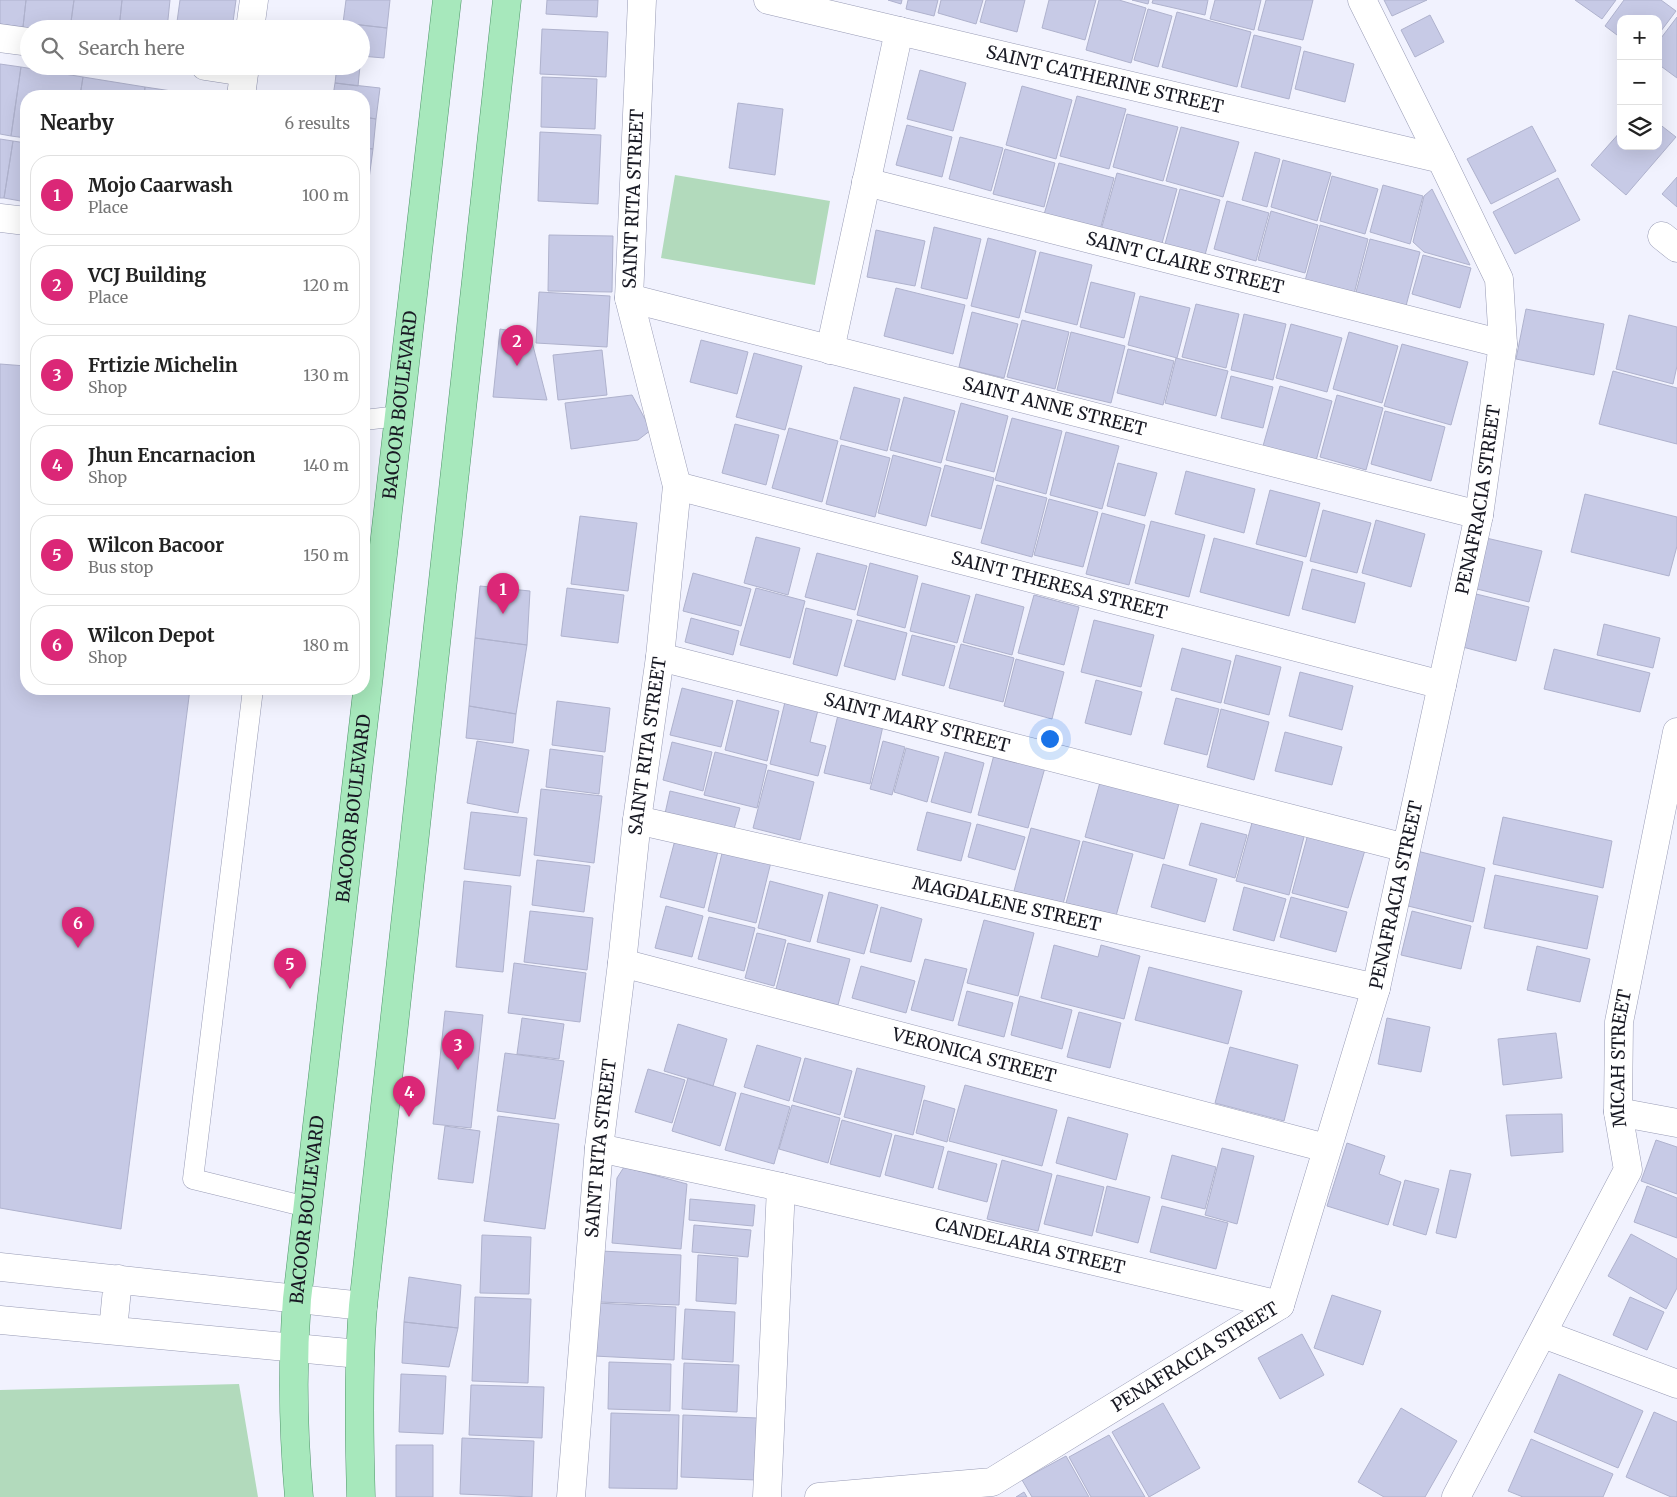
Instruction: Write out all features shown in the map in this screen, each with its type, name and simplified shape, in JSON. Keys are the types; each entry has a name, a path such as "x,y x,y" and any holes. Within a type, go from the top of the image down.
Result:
{"main road":[{"name":"BACOOR BOULEVARD","path":"370,665 447,0"},
{"path":"361,1497 359,1354 363,1306 508,0"},
{"name":"BACOOR BOULEVARD","path":"298,1497 294,1446 293,1347 297,1299 367,695"}],"street":[{"path":"251,20 254,0"},
{"name":"SAINT RITA STREET","path":"571,1497 599,1148 622,963 637,820 660,657 677,486 629,298 642,0"},
{"name":"SAINT CATHERINE STREET","path":"768,0 1442,159"},
{"name":"PENAFRACIA STREET","path":"819,1497 992,1482 1280,1305 1376,988 1479,515 1503,344 1499,279 1442,159 1362,0"},
{"path":"830,350 900,32"},
{"path":"0,38 20,41"},
{"name":"SAINT CLAIRE STREET","path":"866,182 1503,344"},
{"path":"0,218 20,220"},
{"name":"SAINT ANNE STREET","path":"629,298 1479,515"},
{"name":"SAINT THERESA STREET","path":"677,486 1442,685"},
{"name":"SAINT MARY STREET","path":"660,657 1406,848"},
{"name":"MICAH STREET","path":"1456,1497 1628,1170 1618,1112 1619,1022 1677,732"},
{"name":"MAGDALENE STREET","path":"637,820 1376,988"},
{"name":"VERONICA STREET","path":"622,963 1326,1148"},
{"path":"1618,1112 1677,1123"},
{"name":"CANDELARIA STREET","path":"599,1148 782,1187 1280,1305"},
{"path":"767,1497 782,1187"},
{"path":"0,1267 363,1306"},
{"path":"113,1330 118,1279"},
{"path":"0,1320 359,1354"},
{"path":"1543,1334 1677,1384"}],"lane":[{"path":"370,419 399,416"},
{"path":"252,695 193,1179 307,1207"}],"green space":[{"path":"675,175 830,201 815,285 661,258"},
{"path":"239,1384 258,1497 0,1497 0,1390"}],"building":[{"path":"0,0 26,0 24,20 20,20 20,27 0,24"},
{"path":"26,0 74,0 71,20 24,20"},
{"path":"74,0 122,0 120,20 71,20"},
{"path":"122,0 170,0 168,20 120,20"},
{"path":"180,0 236,0 233,20 177,20"},
{"path":"346,0 390,0 387,28 370,26 370,20 343,20"},
{"path":"547,0 598,0 597,17 546,14"},
{"path":"888,0 902,0 901,4"},
{"path":"908,0 938,0 934,16 906,9"},
{"path":"941,0 983,0 976,24 938,13"},
{"path":"986,0 1025,0 1017,32 980,22"},
{"path":"1049,0 1096,0 1085,40 1042,28"},
{"path":"1099,0 1119,0 1146,8 1131,63 1086,50"},
{"path":"1132,0 1149,0 1148,4"},
{"path":"1153,0 1208,0 1205,15 1152,3"},
{"path":"1215,0 1261,0 1254,30 1210,19"},
{"path":"1266,0 1313,0 1303,40 1258,30"},
{"path":"1384,0 1427,0 1392,16"},
{"path":"1575,0 1616,0 1602,19"},
{"path":"1624,0 1661,0 1676,11 1662,30 1662,15 1617,15 1617,35 1605,26"},
{"path":"1148,9 1172,16 1158,67 1134,60"},
{"path":"1177,12 1251,32 1237,87 1162,67"},
{"path":"1430,15 1444,42 1415,57 1401,30"},
{"path":"1677,17 1677,78 1662,67 1662,37"},
{"path":"370,26 387,28 384,58 370,57"},
{"path":"542,29 608,32 606,77 540,74"},
{"path":"1254,35 1301,47 1289,99 1241,87"},
{"path":"1304,51 1354,64 1345,102 1295,89"},
{"path":"0,64 20,67 11,136 0,134"},
{"path":"920,70 966,83 953,131 907,119"},
{"path":"20,74 83,77 81,90 20,90 20,137 11,136"},
{"path":"336,75 359,75 358,86 335,83"},
{"path":"83,77 145,87 145,90 81,90"},
{"path":"542,77 597,79 595,129 541,127"},
{"path":"335,83 380,88 376,119 370,118 370,90 334,90"},
{"path":"1022,86 1072,100 1056,159 1006,145"},
{"path":"145,87 165,90 145,90"},
{"path":"1077,96 1126,109 1109,169 1060,156"},
{"path":"738,103 783,109 775,175 729,168"},
{"path":"1127,114 1178,127 1163,181 1113,167"},
{"path":"370,118 376,119 373,149 370,149"},
{"path":"907,125 952,137 942,177 896,165"},
{"path":"1532,126 1556,171 1491,204 1467,159"},
{"path":"1662,126 1676,137 1626,195 1591,165 1617,136 1617,150 1662,150"},
{"path":"1181,127 1239,142 1223,197 1166,181"},
{"path":"540,132 601,135 598,204 538,201"},
{"path":"960,137 1003,148 991,191 949,179"},
{"path":"0,139 13,141 4,198 0,198"},
{"path":"13,141 20,142 20,201 4,198"},
{"path":"370,149 373,149 370,172"},
{"path":"1005,149 1055,163 1044,207 993,194"},
{"path":"1255,152 1280,159 1267,207 1242,200"},
{"path":"1283,160 1331,173 1317,221 1271,207"},
{"path":"1059,163 1114,178 1099,234 1043,218"},
{"path":"1117,173 1177,189 1161,247 1101,230"},
{"path":"1332,176 1378,189 1365,234 1320,221"},
{"path":"1677,177 1677,207 1662,194"},
{"path":"1558,178 1580,220 1515,254 1493,212"},
{"path":"1383,185 1423,196 1410,244 1370,232"},
{"path":"1180,189 1220,200 1205,255 1165,244"},
{"path":"1432,189 1470,265 1424,252 1413,242 1424,196"},
{"path":"1227,201 1269,213 1256,261 1214,249"},
{"path":"1271,211 1318,225 1305,273 1258,260"},
{"path":"1320,225 1368,239 1354,294 1305,281"},
{"path":"934,227 981,239 967,299 921,288"},
{"path":"876,230 925,241 915,286 867,277"},
{"path":"549,235 613,236 612,292 548,291"},
{"path":"988,238 1036,251 1019,318 971,306"},
{"path":"1370,239 1420,252 1406,306 1356,292"},
{"path":"1040,252 1092,265 1077,325 1025,312"},
{"path":"1423,255 1471,268 1460,308 1412,294"},
{"path":"1091,282 1135,293 1124,338 1080,327"},
{"path":"896,288 965,305 953,354 884,336"},
{"path":"539,292 610,296 607,347 536,343"},
{"path":"1140,296 1190,308 1177,358 1128,345"},
{"path":"1196,304 1239,314 1226,368 1182,357"},
{"path":"1526,309 1604,324 1594,375 1516,359"},
{"path":"972,312 1018,324 1004,378 959,367"},
{"path":"1244,314 1286,324 1273,380 1231,370"},
{"path":"1629,315 1677,327 1677,366 1673,384 1616,369"},
{"path":"1022,320 1069,332 1055,389 1007,377"},
{"path":"1291,324 1342,338 1327,392 1276,378"},
{"path":"500,329 530,334 547,400 493,397"},
{"path":"1071,332 1125,346 1111,403 1057,390"},
{"path":"1349,332 1398,346 1382,403 1333,389"},
{"path":"701,340 748,352 737,394 690,382"},
{"path":"1402,344 1468,362 1451,425 1384,406"},
{"path":"1128,349 1174,361 1163,405 1117,393"},
{"path":"602,350 607,395 558,400 553,355"},
{"path":"754,353 802,366 785,430 736,417"},
{"path":"1176,358 1228,371 1216,416 1165,403"},
{"path":"0,364 20,366 20,695 189,695 121,1229 0,1208"},
{"path":"1613,371 1677,388 1677,444 1599,424"},
{"path":"1231,376 1273,387 1263,428 1221,418"},
{"path":"1280,386 1332,401 1316,461 1263,446"},
{"path":"854,387 900,399 887,451 840,439"},
{"path":"632,395 651,430 638,440 571,449 565,403"},
{"path":"1337,395 1383,408 1366,470 1320,457"},
{"path":"904,397 955,411 941,463 890,450"},
{"path":"961,403 1008,416 994,472 946,460"},
{"path":"1385,411 1445,427 1431,481 1371,464"},
{"path":"1012,418 1062,431 1046,494 995,480"},
{"path":"735,424 779,435 766,485 722,473"},
{"path":"789,428 838,441 822,502 772,488"},
{"path":"1066,432 1119,446 1102,509 1050,495"},
{"path":"841,445 890,458 875,517 826,504"},
{"path":"893,455 941,468 926,526 878,513"},
{"path":"1118,463 1157,473 1145,516 1107,506"},
{"path":"945,465 994,478 981,529 931,516"},
{"path":"1186,471 1255,489 1244,533 1175,514"},
{"path":"997,485 1047,498 1032,557 981,543"},
{"path":"1270,490 1320,503 1306,557 1256,544"},
{"path":"1585,494 1677,517 1677,546 1669,576 1571,552"},
{"path":"1049,499 1098,512 1083,567 1034,555"},
{"path":"1323,510 1371,523 1357,573 1310,561"},
{"path":"1102,513 1145,525 1129,585 1086,574"},
{"path":"580,516 637,523 628,591 571,584"},
{"path":"1376,520 1425,534 1411,587 1362,573"},
{"path":"1151,521 1205,535 1189,597 1135,583"},
{"path":"756,537 800,548 788,595 744,583"},
{"path":"1482,537 1542,551 1529,602 1469,587"},
{"path":"1214,538 1303,562 1289,616 1200,592"},
{"path":"817,553 867,566 855,610 805,597"},
{"path":"870,563 918,576 905,628 857,615"},
{"path":"1312,569 1365,583 1355,623 1302,609"},
{"path":"693,573 751,589 741,626 683,611"},
{"path":"922,583 970,596 957,643 910,631"},
{"path":"480,586 530,591 527,645 475,638"},
{"path":"567,588 624,595 618,643 561,636"},
{"path":"756,588 805,601 790,658 740,645"},
{"path":"1468,592 1529,607 1516,661 1455,645"},
{"path":"976,594 1024,607 1012,655 963,642"},
{"path":"1034,595 1079,607 1064,665 1018,653"},
{"path":"806,608 852,620 837,676 793,664"},
{"path":"691,618 739,631 733,655 685,642"},
{"path":"857,620 907,633 895,680 844,666"},
{"path":"1094,620 1154,635 1141,687 1081,672"},
{"path":"1604,624 1660,638 1653,668 1597,655"},
{"path":"912,635 955,646 944,686 902,675"},
{"path":"475,638 527,645 516,714 469,706"},
{"path":"961,644 1014,658 1003,702 949,688"},
{"path":"1182,648 1231,661 1221,703 1171,690"},
{"path":"1554,649 1650,673 1640,712 1544,689"},
{"path":"1236,655 1281,667 1269,715 1224,703"},
{"path":"1016,659 1064,672 1052,719 1004,706"},
{"path":"1300,672 1353,686 1342,730 1289,716"},
{"path":"1096,680 1142,692 1131,735 1085,723"},
{"path":"682,688 733,701 721,747 670,735"},
{"path":"1176,698 1219,709 1207,755 1164,744"},
{"path":"737,700 779,711 767,761 725,750"},
{"path":"557,701 610,708 605,752 552,745"},
{"path":"785,702 818,710 810,742 826,746 818,776 770,764"},
{"path":"469,706 516,714 513,743 466,738"},
{"path":"1221,709 1269,722 1254,780 1207,767"},
{"path":"838,715 883,726 870,784 824,773"},
{"path":"1285,732 1342,747 1332,785 1275,771"},
{"path":"477,741 529,750 518,813 467,803"},
{"path":"883,741 905,747 892,795 870,789"},
{"path":"672,742 712,752 703,791 663,780"},
{"path":"906,748 939,757 927,802 894,792"},
{"path":"550,749 603,756 599,794 546,787"},
{"path":"995,751 1046,764 1028,828 978,815"},
{"path":"715,752 767,765 757,808 704,795"},
{"path":"945,752 984,763 971,813 931,802"},
{"path":"768,770 814,782 800,840 753,828"},
{"path":"1102,775 1181,796 1164,859 1085,837"},
{"path":"541,789 602,796 594,863 534,855"},
{"path":"670,791 740,808 732,836 664,818"},
{"path":"471,812 527,818 520,876 464,869"},
{"path":"927,812 971,823 961,861 917,850"},
{"path":"1503,817 1612,841 1603,888 1493,864"},
{"path":"1253,819 1305,833 1289,895 1236,881"},
{"path":"1201,823 1247,835 1235,878 1189,865"},
{"path":"977,824 1025,837 1015,870 968,857"},
{"path":"1031,828 1080,841 1063,904 1014,891"},
{"path":"1308,834 1365,850 1348,908 1292,893"},
{"path":"675,840 718,851 704,908 660,897"},
{"path":"1083,841 1133,854 1116,916 1066,903"},
{"path":"723,849 771,862 756,923 708,911"},
{"path":"1413,850 1485,868 1473,922 1400,904"},
{"path":"537,860 590,866 584,912 532,905"},
{"path":"1163,864 1217,879 1205,922 1151,907"},
{"path":"1495,875 1598,896 1587,949 1484,928"},
{"path":"464,881 511,886 503,972 456,967"},
{"path":"770,881 823,895 810,942 758,928"},
{"path":"1244,887 1286,899 1274,941 1233,930"},
{"path":"829,892 878,905 864,954 817,942"},
{"path":"1291,897 1347,912 1336,952 1280,937"},
{"path":"666,906 703,916 692,957 655,948"},
{"path":"881,907 922,919 911,962 870,952"},
{"path":"530,911 593,918 587,970 524,962"},
{"path":"1412,911 1471,926 1461,969 1401,955"},
{"path":"709,917 755,928 744,971 698,959"},
{"path":"984,920 1034,933 1018,996 967,983"},
{"path":"757,933 786,940 774,986 745,978"},
{"path":"788,943 850,959 838,1005 776,989"},
{"path":"1054,945 1098,957 1101,945 1140,956 1124,1019 1041,998"},
{"path":"1537,946 1590,959 1580,1002 1527,990"},
{"path":"925,959 967,969 953,1021 911,1010"},
{"path":"514,963 586,973 580,1022 508,1013"},
{"path":"861,966 915,981 906,1013 852,998"},
{"path":"1149,967 1242,991 1228,1044 1135,1020"},
{"path":"967,991 1013,1003 1004,1037 958,1025"},
{"path":"1020,996 1072,1010 1062,1049 1011,1035"},
{"path":"445,1011 483,1015 471,1128 433,1124"},
{"path":"1079,1012 1121,1023 1110,1068 1067,1057"},
{"path":"522,1018 564,1024 559,1059 517,1054"},
{"path":"1387,1018 1430,1027 1421,1072 1378,1064"},
{"path":"678,1024 727,1039 713,1086 664,1071"},
{"path":"1556,1033 1562,1078 1503,1085 1498,1039"},
{"path":"757,1045 801,1058 789,1101 744,1087"},
{"path":"1230,1047 1298,1065 1284,1121 1215,1103"},
{"path":"505,1053 564,1061 555,1119 497,1111"},
{"path":"805,1058 852,1071 840,1115 793,1101"},
{"path":"857,1068 925,1086 913,1135 844,1117"},
{"path":"648,1069 685,1080 672,1123 635,1112"},
{"path":"688,1078 736,1093 720,1146 672,1131"},
{"path":"965,1085 1057,1110 1042,1166 949,1141"},
{"path":"741,1093 790,1107 774,1164 725,1150"},
{"path":"924,1100 955,1109 947,1142 916,1133"},
{"path":"792,1105 840,1118 828,1163 779,1149"},
{"path":"1562,1114 1563,1152 1511,1156 1506,1115"},
{"path":"498,1116 559,1124 545,1229 484,1221"},
{"path":"1068,1117 1128,1134 1116,1180 1056,1163"},
{"path":"842,1120 892,1134 880,1177 830,1164"},
{"path":"445,1126 480,1131 473,1183 438,1179"},
{"path":"895,1135 944,1147 933,1188 885,1175"},
{"path":"1656,1140 1677,1147 1677,1194 1641,1181"},
{"path":"1347,1143 1385,1156 1379,1174 1401,1182 1388,1225 1327,1206"},
{"path":"1222,1148 1254,1156 1237,1224 1205,1215"},
{"path":"948,1151 997,1164 987,1202 938,1189"},
{"path":"1172,1155 1216,1167 1205,1209 1161,1198"},
{"path":"1002,1160 1052,1174 1038,1231 987,1219"},
{"path":"624,1167 687,1184 681,1249 612,1243 617,1178"},
{"path":"1450,1170 1471,1174 1456,1238 1436,1233"},
{"path":"1057,1175 1104,1187 1092,1236 1044,1224"},
{"path":"1405,1180 1439,1189 1426,1235 1393,1225"},
{"path":"1107,1186 1150,1197 1138,1243 1096,1232"},
{"path":"1647,1186 1677,1198 1677,1238 1634,1222"},
{"path":"690,1199 755,1205 753,1226 689,1220"},
{"path":"1162,1206 1228,1223 1216,1269 1150,1252"},
{"path":"694,1225 751,1230 748,1257 692,1252"},
{"path":"1631,1234 1677,1259 1677,1288 1666,1309 1608,1276"},
{"path":"482,1235 531,1237 529,1294 480,1293"},
{"path":"601,1251 681,1255 679,1305 599,1302"},
{"path":"698,1255 738,1258 736,1304 696,1301"},
{"path":"409,1277 461,1285 458,1328 404,1322"},
{"path":"1332,1295 1381,1311 1363,1365 1314,1348"},
{"path":"475,1297 531,1299 528,1383 472,1381"},
{"path":"1630,1297 1664,1312 1647,1350 1613,1335"},
{"path":"596,1303 676,1307 674,1360 594,1356"},
{"path":"685,1309 735,1312 733,1362 682,1359"},
{"path":"404,1322 458,1328 449,1367 402,1363"},
{"path":"1302,1334 1324,1375 1280,1399 1258,1358"},
{"path":"609,1362 671,1364 670,1411 608,1409"},
{"path":"684,1363 739,1365 737,1412 682,1409"},
{"path":"401,1374 446,1376 443,1434 399,1432"},
{"path":"1559,1374 1643,1411 1618,1468 1534,1432"},
{"path":"471,1385 544,1387 542,1438 469,1435"},
{"path":"1163,1403 1200,1468 1149,1497 1112,1432"},
{"path":"1401,1408 1457,1441 1425,1497 1384,1497 1358,1482"},
{"path":"1654,1412 1677,1422 1677,1497 1671,1497 1626,1477"},
{"path":"611,1413 679,1415 677,1489 609,1488"},
{"path":"683,1415 757,1418 756,1480 681,1477"},
{"path":"1109,1435 1145,1497 1091,1497 1069,1457"},
{"path":"462,1438 534,1441 532,1497 460,1494"},
{"path":"1531,1439 1613,1474 1603,1497 1523,1497 1508,1491"},
{"path":"396,1445 433,1445 433,1497 396,1497"},
{"path":"1066,1456 1089,1497 1032,1497 1022,1480"},
{"path":"1024,1492 1027,1497 1016,1497"}],"place":[{"name":"VCJ Building","path":"517,366"},
{"name":"Mojo Caarwash","path":"503,614"},
{"name":"Wilcon Depot","path":"78,948"},
{"name":"Wilcon Bacoor","path":"290,989"},
{"name":"Frtizie Michelin","path":"458,1070"},
{"name":"Jhun Encarnacion","path":"409,1117"}]}
